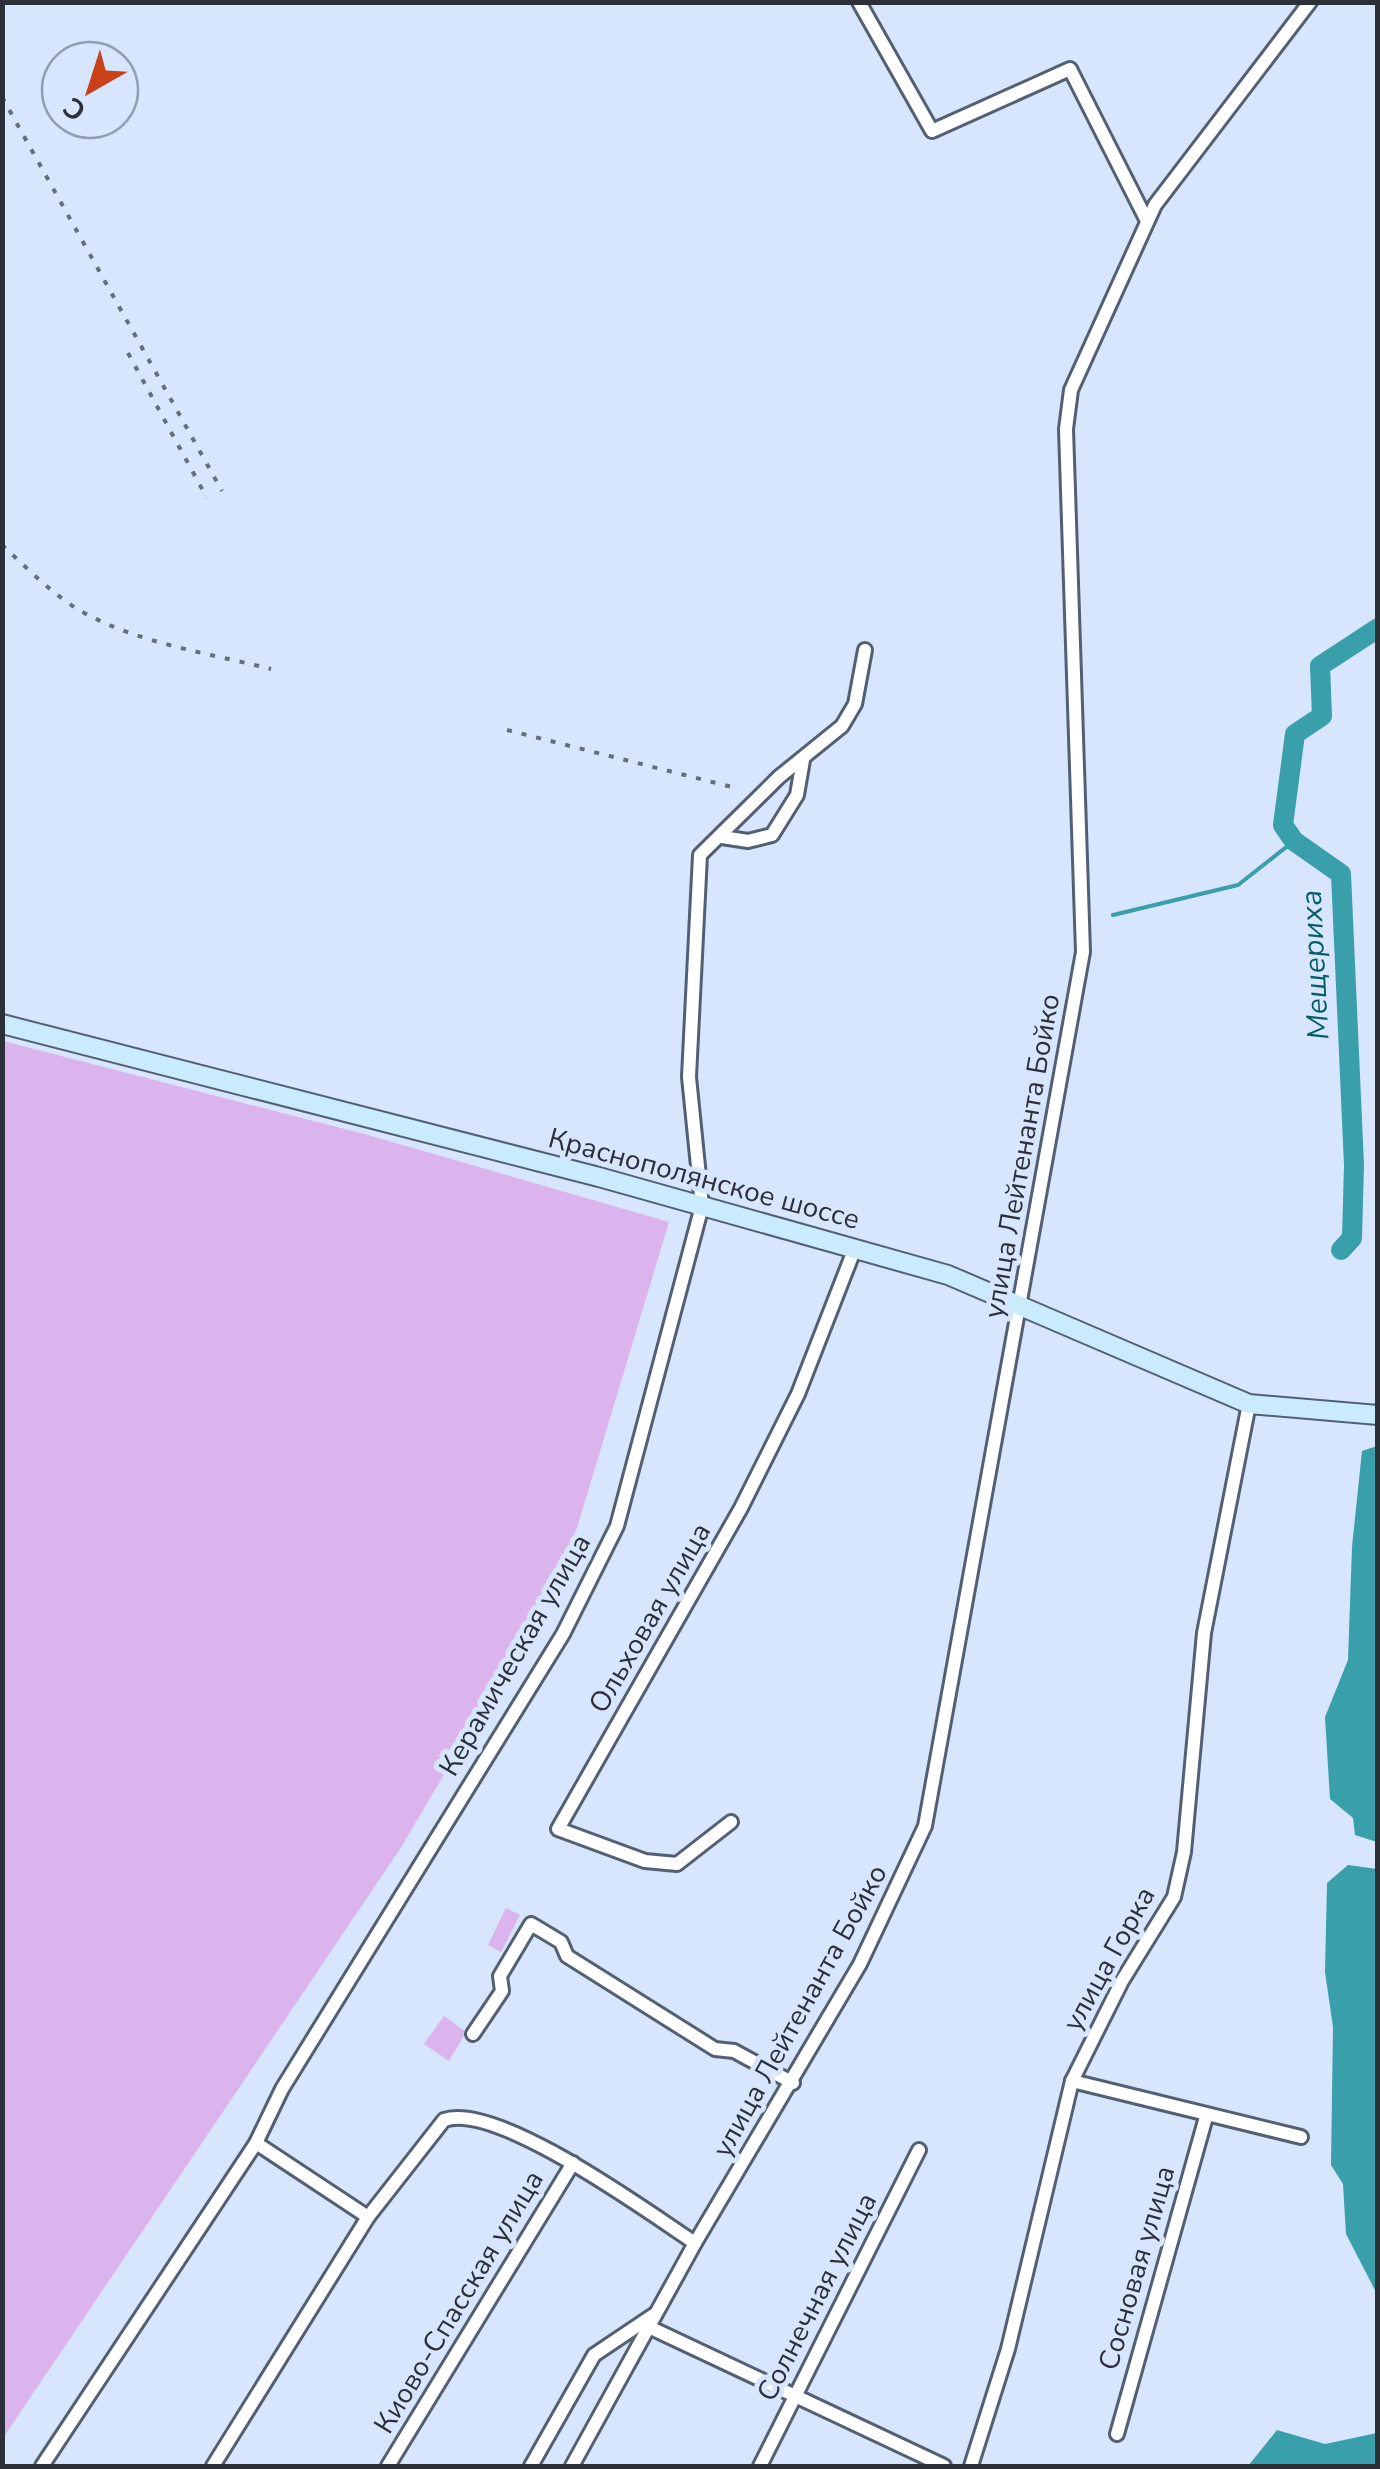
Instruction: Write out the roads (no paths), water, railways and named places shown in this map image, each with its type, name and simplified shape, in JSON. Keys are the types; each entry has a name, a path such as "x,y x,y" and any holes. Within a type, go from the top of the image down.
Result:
{"main road":[{"name":"Краснополянское шоссе","path":"2,1024 855,1248 1018,1302 1249,1404 1378,1415"}],"street":[{"path":"859,2 932,131 1070,70 1147,221"},
{"name":"улица Лейтенанта Бойко","path":"572,2466 651,2328 694,2243 793,2083 860,1964 925,1826 1021,1316 1018,1302 1083,952 1070,390 1155,205 1310,2"},
{"name":"Керамическая улица","path":"42,2466 256,2142 282,2090 563,1634 618,1526 702,1206 689,1077 698,863 703,849 722,837 779,777 828,742 852,711 865,650"},
{"path":"722,837 748,841 772,835 797,796 803,760"},
{"name":"Ольховая улица","path":"731,1822 677,1864 646,1862 558,1829 742,1508 804,1380 855,1248"},
{"name":"улица Горка","path":"972,2466 1008,2349 1072,2081 1122,1981 1174,1897 1184,1852 1204,1633 1249,1404"},
{"path":"473,2034 502,1991 500,1976 531,1924 560,1942 567,1956 715,2049 734,2051 793,2083"},
{"path":"1072,2081 1206,2117 1301,2137"},
{"path":"213,2466 368,2217 434,2129 456,2116 478,2120 572,2163 694,2243"},
{"name":"Сосновая улица","path":"1116,2434 1206,2117"},
{"path":"256,2142 368,2217"},
{"name":"Солнечная улица","path":"760,2466 918,2150"},
{"name":"Киово-Спасская улица","path":"388,2466 572,2163"},
{"path":"531,2466 594,2355 657,2312"},
{"path":"651,2328 794,2399 944,2466"}],"waterway":[{"name":"Мещериха","path":"1341,1250 1352,1238 1354,1165 1341,874 1294,841 1283,825 1295,734 1322,716 1320,666 1378,628"},
{"path":"1113,915 1238,885 1294,841"}],"railway":[{"path":"2,97 222,491"},
{"path":"128,353 207,498"},
{"path":"2,545 59,596 101,621 173,646 271,669"},
{"path":"507,730 732,787"}]}
